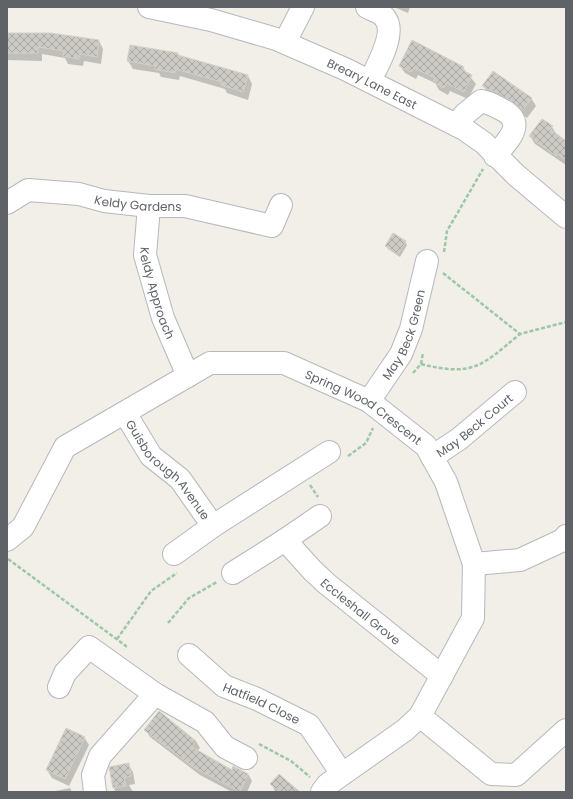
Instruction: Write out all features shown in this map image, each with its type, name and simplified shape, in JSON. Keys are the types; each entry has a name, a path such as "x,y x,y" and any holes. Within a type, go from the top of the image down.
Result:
{"street":[{"name":"Breary Lane East","path":"149,7 211,20 285,42 370,81 456,125 484,143 495,156 566,217"},
{"path":"285,42 303,7"},
{"path":"367,7 385,16 389,24 390,32 370,81"},
{"path":"456,125 476,103 481,101 511,114 514,119 514,129 512,135 495,156"},
{"name":"Keldy Gardens","path":"7,203 28,190 79,194 104,201 149,206 185,206 269,233 281,205"},
{"name":"Keldy Approach","path":"149,206 144,255 163,318 188,376"},
{"name":"May Beck Green","path":"369,402 402,354 434,266"},
{"name":"Spring Wood Crescent","path":"7,540 23,527 65,446 210,363 284,363 369,402 426,446 446,482 474,564 473,618 420,716 405,730 327,785 322,792"},
{"name":"May Beck Court","path":"432,457 460,439 515,392"},
{"name":"Guisborough Avenue","path":"125,413 151,456 180,479 213,526"},
{"name":"Guisborough Avenue","path":"174,554 213,526 329,452"},
{"path":"233,573 320,516"},
{"path":"474,564 520,560 564,540 566,536"},
{"name":"Eccleshall Grove","path":"285,540 326,584 442,676"},
{"path":"59,686 66,673 89,647 155,694 205,722 225,747 246,758"},
{"name":"Hatfield Close","path":"189,655 224,686 257,699 309,725 342,774"},
{"path":"95,792 92,776 100,756 155,694"},
{"path":"420,716 491,774 516,775 566,730"}],"path":[{"path":"434,266 520,334"},
{"path":"421,364 445,370 463,370 484,363 520,334 566,322"},
{"path":"7,558 126,646 114,664"},
{"path":"168,624 189,598 233,573"}],"building":[{"path":"7,33 51,33 99,40 97,57 80,54 79,59 63,56 64,51 38,47 38,53 7,53"},
{"path":"412,40 464,67 462,70 472,75 464,92 446,83 444,88 433,82 435,78 414,68 411,72 399,66"},
{"path":"130,45 178,53 178,55 248,75 243,92 221,85 222,82 175,69 175,73 155,69 156,66 127,61"},
{"path":"493,71 532,98 522,111 508,99 482,86"},
{"path":"542,119 553,126 550,129 566,141 566,160 557,154 556,156 529,136"},
{"path":"393,233 406,241 398,254 385,246"},
{"path":"159,711 196,741 192,747 232,770 233,766 248,774 240,792 195,768 144,730"},
{"path":"66,728 85,737 65,779 46,770"},
{"path":"129,763 131,776 124,778 126,786 113,788 109,767"},
{"path":"279,774 300,792 280,792 270,784"}]}
